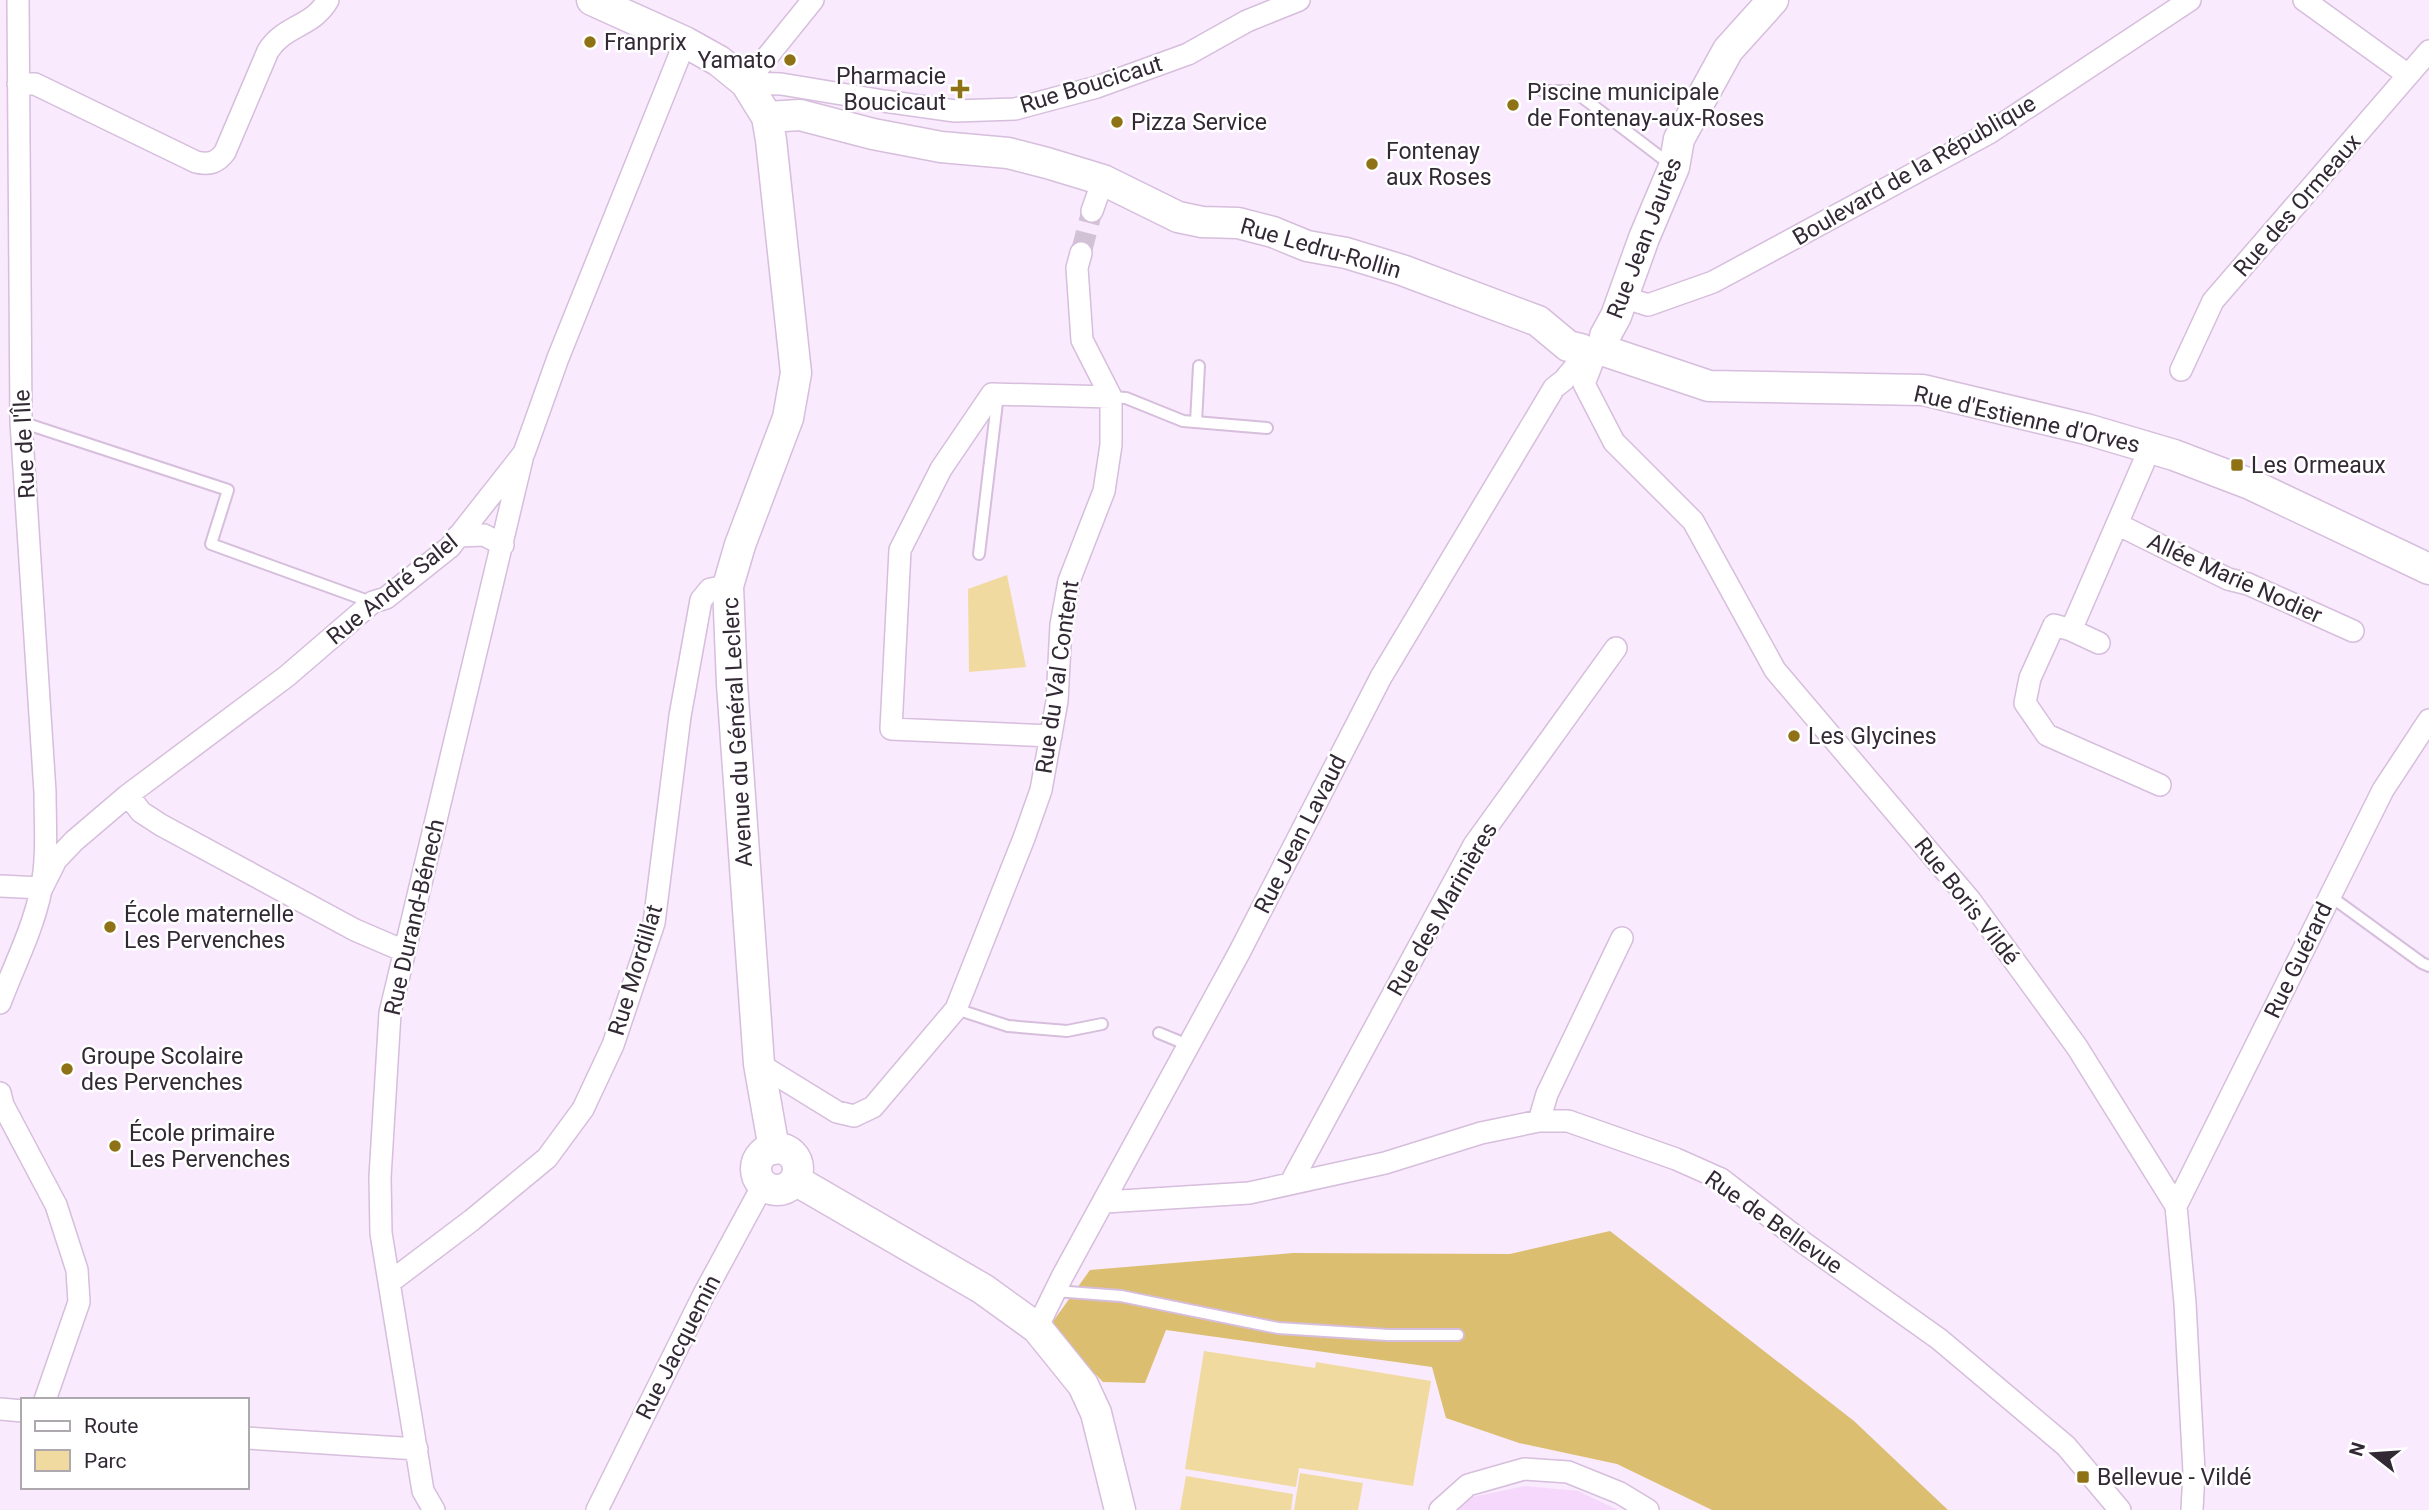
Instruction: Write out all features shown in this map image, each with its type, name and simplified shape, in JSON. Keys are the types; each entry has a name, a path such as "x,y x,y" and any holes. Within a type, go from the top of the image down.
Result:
{"street":[{"name":"Rue de l'Île","path":"18,0 21,422 45,792 42,888"},
{"path":"18,84 35,83 196,162 212,163 220,159 225,152 274,41 317,16 328,0"},
{"path":"592,0 636,9 719,61 746,83 767,117"},
{"path":"746,83 813,0"},
{"name":"Rue Boucicaut","path":"746,83 781,84 884,102 955,110 1015,109 1097,87 1177,58 1247,21 1300,0"},
{"name":"Rue Jean Jaurès","path":"1588,359 1623,297 1674,167 1679,139 1728,50 1773,0"},
{"name":"Boulevard de la République","path":"1623,297 1648,305 1713,282 1989,133 2190,0"},
{"path":"2304,0 2408,75"},
{"name":"Rue André Salel","path":"42,888 56,860 128,795 287,676 373,603 386,598 450,547 524,453 558,358 685,42"},
{"name":"Rue des Ormeaux","path":"2181,370 2213,301 2429,51"},
{"name":"Rue Ledru-Rollin","path":"767,117 800,115 851,130 941,147 1008,153 1103,180 1178,217 1202,222 1238,223 1273,232 1307,246 1346,253 1402,270 1538,321 1588,359"},
{"name":"Avenue du Général Leclerc","path":"767,117 796,373 788,418 740,545 728,586 732,684 759,1064 774,1149"},
{"path":"1092,211 1103,180"},
{"name":"Rue du Val Content","path":"759,1064 837,1112 854,1116 873,1107 956,1009 1024,838 1041,790 1051,736 1057,701 1061,625 1069,581 1104,491 1111,444 1111,397 1082,340 1077,268 1081,253"},
{"name":"Rue d'Estienne d'Orves","path":"1588,359 1709,386 1923,390 2086,429 2174,455 2250,484 2429,569"},
{"name":"Rue Jean Lavaud","path":"1037,1328 1239,953 1381,677 1554,388 1588,359"},
{"name":"Rue Boris Vildé","path":"1588,359 1614,442 1693,521 1775,670 1970,900 2077,1047 2176,1206 2185,1303 2192,1433 2192,1510"},
{"path":"1051,736 891,729 900,550 941,469 992,394 1111,397"},
{"path":"2071,630 2150,448"},
{"name":"Rue Durand-Bénech","path":"434,1510 423,1491 381,1233 380,1177 390,1013 524,453"},
{"name":"Allée Marie Nodier","path":"2117,524 2228,579 2248,584 2353,631"},
{"path":"458,536 484,536 503,545"},
{"name":"Rue Mordillat","path":"390,1282 472,1220 547,1158 583,1108 613,1045 654,923 680,716 701,600 710,589 728,586"},
{"path":"2099,643 2053,625 2030,678 2025,704 2047,735 2160,785"},
{"name":"Rue des Marinières","path":"1290,1184 1474,845 1615,648"},
{"name":"Rue Guérard","path":"2176,1206 2383,790 2429,720"},
{"path":"128,795 141,812 161,825 355,930 404,951"},
{"path":"0,886 42,888 32,925 0,1003"},
{"path":"1539,1121 1547,1094 1622,938"},
{"path":"0,1093 56,1205 77,1270 79,1302 46,1398"},
{"name":"Rue de Bellevue","path":"1105,1202 1249,1193 1385,1163 1481,1133 1539,1121 1568,1121 1676,1159 1721,1179 1804,1243 1939,1339 2066,1446 2120,1510"},
{"path":"782,1149 794,1158 798,1172 795,1180 789,1187 771,1189 763,1185 758,1178 758,1163 767,1152 782,1149"},
{"path":"795,1180 983,1289 1037,1328 1083,1385 1096,1413 1120,1510"},
{"name":"Rue Jacquemin","path":"597,1510 704,1294 763,1185"},
{"path":"0,1409 21,1411"},
{"path":"248,1438 417,1449"},
{"path":"1440,1510 1468,1485 1524,1469 1568,1472 1620,1493 1648,1510"},
{"path":"411,1510 423,1491"}],"lane":[{"path":"1544,91 1574,91 1674,167"},
{"path":"1196,422 1199,366"},
{"path":"979,554 998,394"},
{"path":"1111,397 1126,398 1183,421 1267,428"},
{"path":"21,422 228,490 211,544 373,603"},
{"path":"2330,896 2429,966"},
{"path":"956,1009 1008,1026 1067,1031 1102,1024"},
{"path":"1159,1033 1188,1045"},
{"path":"1055,1291 1121,1296 1278,1328 1388,1335 1458,1335"}],"shaded area":[{"path":"1610,1231 1854,1421 1948,1510 1712,1510 1617,1464 1519,1443 1446,1418 1432,1367 1166,1330 1145,1383 1103,1382 1049,1327 1090,1270 1293,1253 1510,1254"},
{"path":"1525,1486 1578,1491 1618,1510 1458,1510 1468,1498"}],"green space":[{"path":"1007,575 1026,667 969,672 968,589"},
{"path":"1204,1351 1315,1368 1316,1362 1431,1381 1413,1486 1299,1468 1296,1487 1185,1469"},
{"path":"1300,1473 1363,1483 1358,1510 1294,1510"},
{"path":"1186,1476 1293,1494 1291,1510 1180,1510"}],"tunnel":[{"path":"1081,253 1092,211"}],"place":[{"name":"Franprix","path":"590,42"},
{"name":"Yamato","path":"790,60"},
{"name":"Pharmacie Boucicaut","path":"960,89"},
{"name":"Piscine municipale de Fontenay-aux-Roses","path":"1513,105"},
{"name":"Pizza Service","path":"1117,122"},
{"name":"Fontenay aux Roses","path":"1372,164"},
{"name":"Les Ormeaux","path":"2237,465"},
{"name":"Les Glycines","path":"1794,736"},
{"name":"École maternelle Les Pervenches","path":"110,927"},
{"name":"Groupe Scolaire des Pervenches","path":"67,1069"},
{"name":"École primaire Les Pervenches","path":"115,1146"},
{"name":"Bellevue - Vildé","path":"2083,1477"}]}
